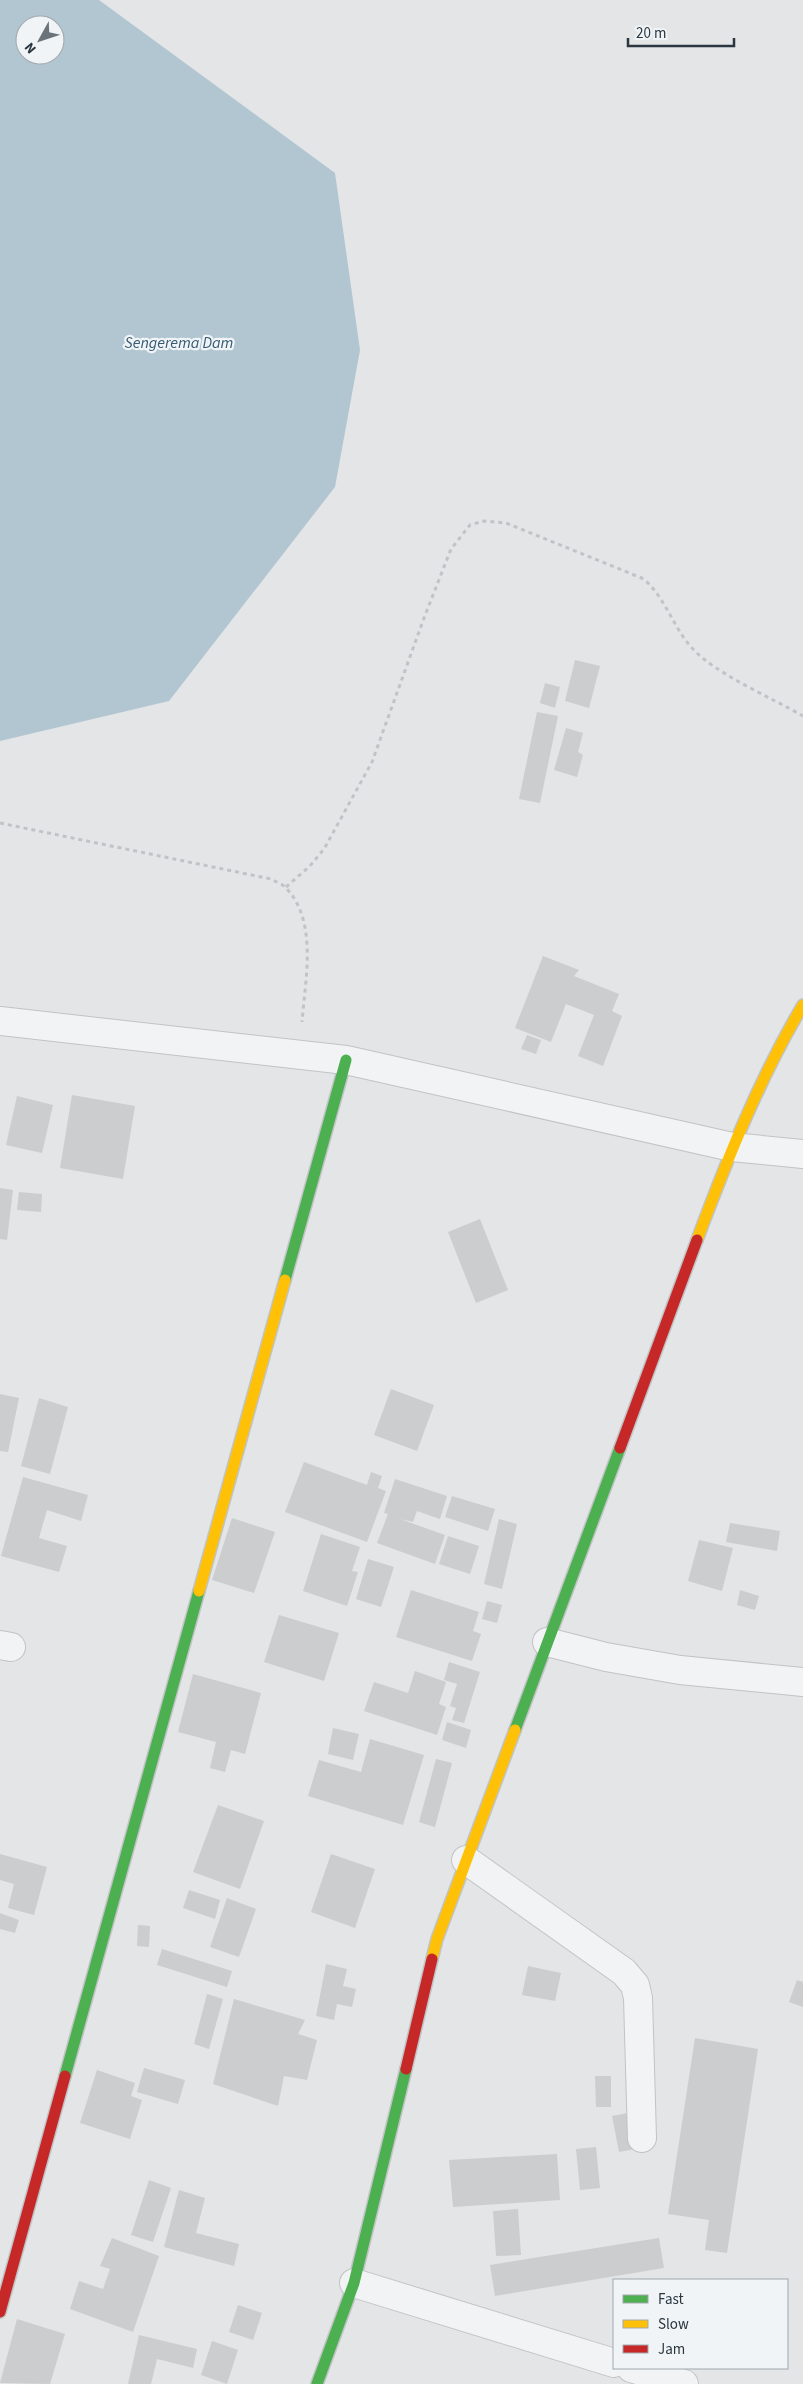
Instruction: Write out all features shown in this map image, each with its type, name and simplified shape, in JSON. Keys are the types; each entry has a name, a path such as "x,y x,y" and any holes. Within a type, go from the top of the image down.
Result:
{"street":[{"path":"316,2384 354,2283 437,1939 732,1147 790,1027 803,1005"},
{"path":"0,1021 346,1060 732,1147 803,1154"},
{"path":"0,2312 346,1060"},
{"path":"547,1642 606,1657 680,1670 803,1682"},
{"path":"466,1860 624,1972 635,1985 638,1998 642,2138"},
{"path":"354,2283 613,2363"},
{"path":"634,2369 684,2384"}],"path":[{"path":"286,888 310,866 324,849 372,762 451,549 470,525 484,521 506,523 644,579 656,589 680,632 703,660 803,716"},
{"path":"0,823 271,879 286,888 305,922 307,960 300,1056"}],"water":[{"name":"Sengerema Dam","path":"0,0 99,0 335,173 360,350 335,487 169,701 0,741"}],"building":[{"path":"575,660 600,666 589,708 565,701"},
{"path":"545,683 560,687 555,708 540,703"},
{"path":"537,712 558,716 540,803 519,799"},
{"path":"566,728 583,733 578,752 583,755 577,777 554,770"},
{"path":"543,956 579,970 574,976 619,994 612,1011 622,1016 603,1066 578,1056 594,1015 566,1004 551,1042 515,1028"},
{"path":"527,1035 541,1040 536,1054 521,1049"},
{"path":"72,1095 135,1106 123,1179 60,1168"},
{"path":"17,1096 53,1105 42,1153 6,1145"},
{"path":"0,1188 13,1190 7,1240 0,1239"},
{"path":"19,1192 42,1194 41,1212 17,1210"},
{"path":"480,1219 508,1290 476,1303 448,1232"},
{"path":"391,1389 434,1405 417,1451 374,1435"},
{"path":"0,1394 19,1398 8,1452 0,1451"},
{"path":"39,1398 68,1407 50,1474 21,1466"},
{"path":"304,1462 367,1485 371,1472 382,1476 378,1488 386,1491 367,1542 285,1512"},
{"path":"23,1477 88,1495 81,1521 47,1510 39,1538 67,1546 59,1572 1,1556"},
{"path":"395,1479 447,1496 440,1519 417,1511 413,1522 400,1519 445,1535 435,1564 377,1543 388,1514 384,1513"},
{"path":"452,1496 495,1509 488,1531 445,1517"},
{"path":"232,1518 275,1532 254,1593 212,1580"},
{"path":"499,1519 517,1524 502,1589 484,1584"},
{"path":"730,1523 780,1531 777,1551 726,1542"},
{"path":"321,1534 360,1547 352,1571 358,1572 347,1606 303,1591"},
{"path":"448,1536 479,1546 470,1574 439,1564"},
{"path":"699,1540 733,1548 722,1591 688,1581"},
{"path":"368,1559 394,1567 381,1607 356,1599"},
{"path":"411,1590 479,1612 473,1631 481,1634 472,1661 396,1637"},
{"path":"740,1590 759,1596 755,1610 737,1605"},
{"path":"487,1601 502,1605 497,1623 482,1619"},
{"path":"279,1615 339,1633 324,1681 264,1662"},
{"path":"449,1662 480,1672 464,1723 452,1720 456,1708 450,1706 457,1684 444,1680"},
{"path":"415,1671 446,1682 439,1704 446,1707 437,1735 364,1711 374,1682 408,1693"},
{"path":"193,1674 261,1693 245,1754 231,1750 225,1772 210,1768 216,1742 178,1732"},
{"path":"447,1722 471,1730 466,1748 442,1740"},
{"path":"333,1728 359,1734 353,1760 328,1754"},
{"path":"370,1739 424,1755 403,1825 308,1796 319,1760 361,1772"},
{"path":"436,1759 452,1763 435,1827 419,1822"},
{"path":"218,1805 264,1821 240,1889 193,1872"},
{"path":"0,1854 47,1867 34,1915 8,1908 14,1884 0,1880"},
{"path":"331,1854 375,1869 355,1928 311,1912"},
{"path":"189,1890 220,1900 215,1919 183,1908"},
{"path":"227,1898 256,1909 239,1957 210,1947"},
{"path":"0,1913 19,1920 15,1933 0,1929"},
{"path":"138,1925 150,1926 149,1947 137,1946"},
{"path":"162,1949 232,1971 227,1987 157,1965"},
{"path":"326,1964 347,1969 343,1986 356,1989 352,2007 337,2004 334,2020 316,2016"},
{"path":"528,1966 561,1973 555,2001 522,1995"},
{"path":"797,1980 803,1982 803,2007 789,2002"},
{"path":"207,1994 223,1999 209,2049 194,2044"},
{"path":"234,1999 305,2020 298,2034 317,2040 307,2080 284,2076 278,2106 213,2084"},
{"path":"695,2038 758,2049 727,2253 705,2250 709,2220 668,2214"},
{"path":"144,2068 185,2080 178,2104 137,2092"},
{"path":"97,2070 135,2083 131,2096 142,2100 130,2139 80,2123"},
{"path":"595,2076 611,2076 611,2107 596,2107"},
{"path":"628,2113 635,2149 619,2152 612,2116"},
{"path":"596,2147 600,2188 580,2190 576,2149"},
{"path":"557,2154 560,2200 453,2207 449,2160"},
{"path":"149,2180 171,2188 153,2242 131,2235"},
{"path":"179,2190 205,2198 196,2233 239,2244 234,2266 164,2247"},
{"path":"518,2209 521,2255 496,2256 493,2211"},
{"path":"112,2238 159,2256 133,2332 70,2309 79,2281 103,2289 110,2269 100,2266"},
{"path":"659,2238 664,2268 495,2296 490,2265"},
{"path":"238,2305 262,2313 253,2340 229,2332"},
{"path":"17,2319 65,2334 50,2384 0,2383"},
{"path":"139,2335 197,2349 193,2368 157,2359 151,2384 128,2384"},
{"path":"212,2341 238,2350 227,2384 201,2375"}],"traffic: fast":[{"path":"285,1280 346,1060"},
{"path":"515,1730 620,1448"},
{"path":"65,2076 199,1591"},
{"path":"317,2384 354,2283 406,2069"}],"traffic: slow":[{"path":"697,1240 732,1150 758,1091 803,1005"},
{"path":"199,1591 285,1280"},
{"path":"432,1959 437,1939 515,1730"}],"traffic: jam":[{"path":"620,1448 697,1240"},
{"path":"406,2069 432,1959"},
{"path":"0,2312 65,2076"}]}
